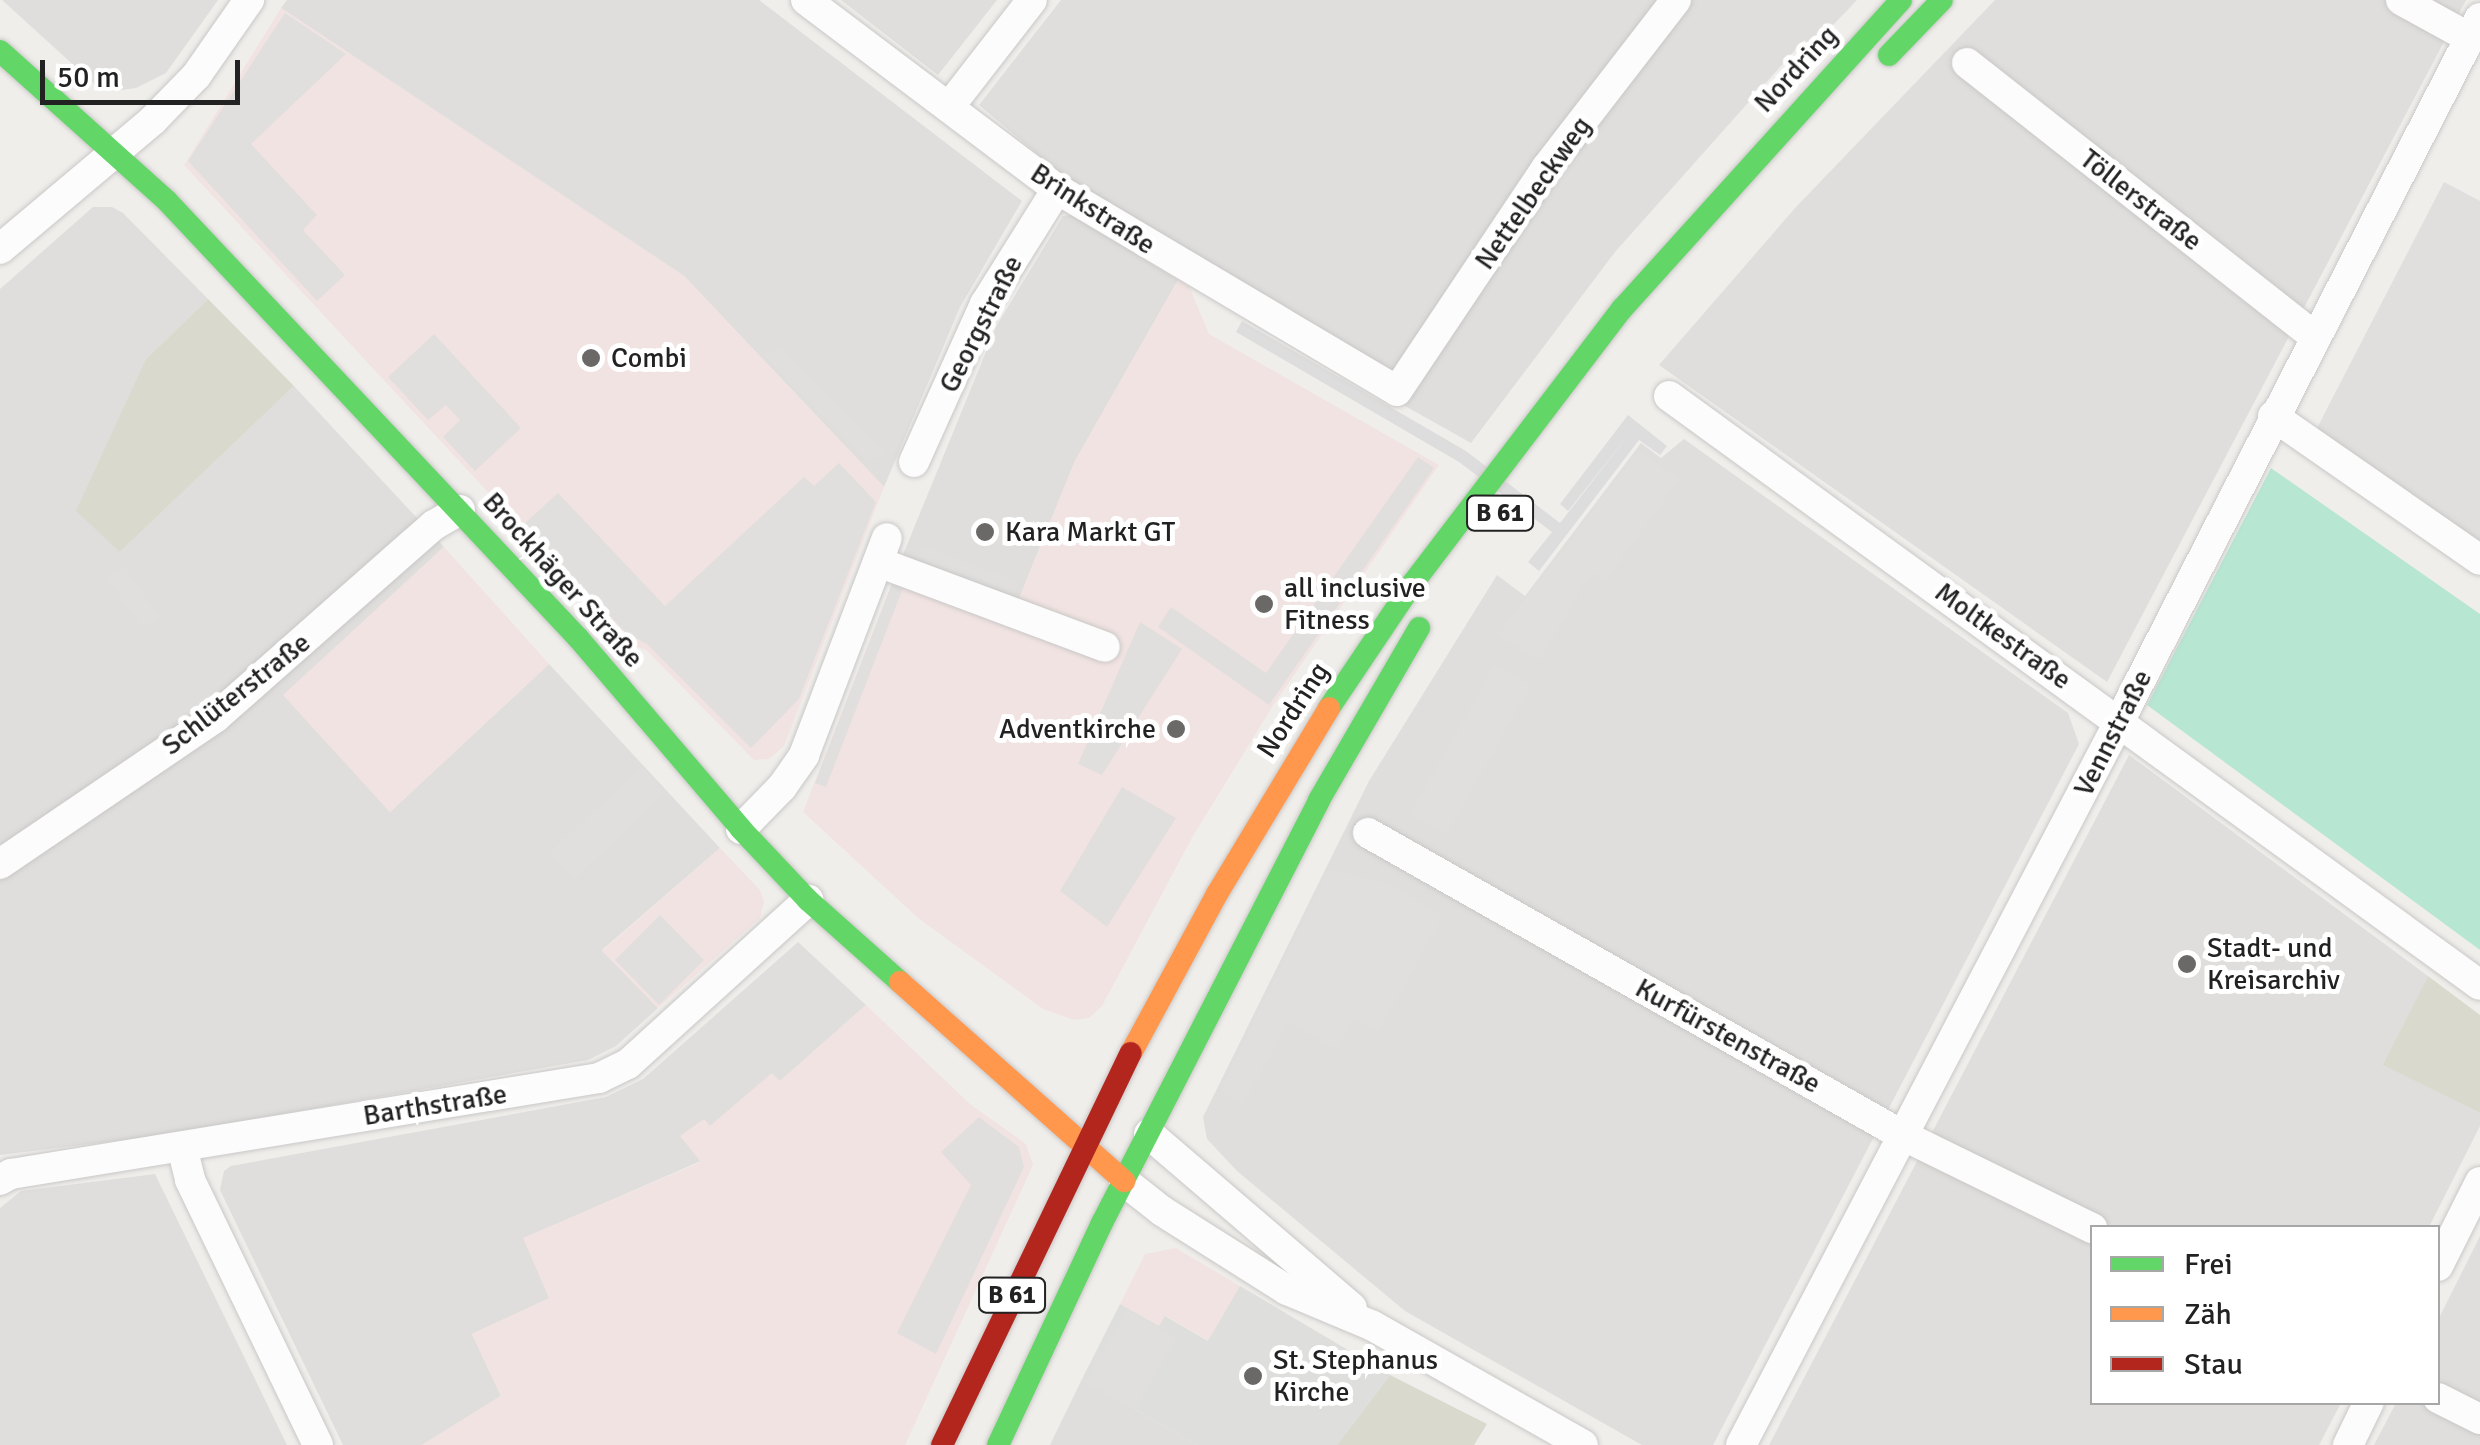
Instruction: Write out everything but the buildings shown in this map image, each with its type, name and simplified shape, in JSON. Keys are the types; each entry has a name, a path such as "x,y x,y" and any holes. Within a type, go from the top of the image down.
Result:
{"main road":[{"name":"Nordring","path":"998,1445 1124,1180 1128,1116 1217,894 1306,742 1413,583 1622,309 1901,0"},
{"path":"1872,73 1942,0"},
{"name":"Brockhäger Straße","path":"0,51 175,209 579,638 741,829 808,900 1124,1180"},
{"name":"Nordring","path":"942,1445 1083,1146 1128,1116 1436,602"}],"street":[{"path":"0,249 196,76 249,0"},
{"name":"Brinkstraße","path":"806,0 1056,190 1398,391"},
{"path":"949,107 1032,0"},
{"name":"Nettelbeckweg","path":"1398,391 1547,167 1676,0"},
{"path":"2401,0 2475,28"},
{"name":"Vennstraße","path":"1741,1445 2120,720 2475,28"},
{"name":"Töllerstraße","path":"1968,64 2314,336"},
{"name":"Georgstraße","path":"914,462 985,304 1056,190"},
{"name":"Moltkestraße","path":"1669,396 2480,985"},
{"path":"2273,416 2480,560"},
{"name":"Schlüterstraße","path":"0,864 216,716 434,524 460,510"},
{"path":"741,829 790,778 804,755 882,550 1105,648"},
{"name":"Kurfürstenstraße","path":"1368,834 1902,1134 2090,1227"},
{"name":"Barthstraße","path":"0,1180 11,1174 599,1078 628,1064 808,900"},
{"path":"1128,1116 1373,1326"},
{"path":"182,1146 190,1180 318,1445"},
{"path":"1124,1180 1162,1211 1288,1290 1373,1326 1584,1445"},
{"path":"2440,1262 2480,1182"},
{"path":"2440,1399 2480,1419"},
{"path":"2348,1445 2368,1405"}],"shaded area":[{"path":"2,0 218,0 166,73 136,88 114,91 100,89"},
{"path":"287,0 759,0 1022,201 960,307 884,487 684,276 281,8"},
{"path":"841,0 997,0 938,75"},
{"path":"1061,0 1857,0 1813,46 1804,40 1615,252 1471,443 1357,379 1067,179 979,105"},
{"path":"1995,0 2466,0 2107,682 1659,365 1796,207"},
{"path":"281,8 684,276 884,487 784,746 769,759 754,760 646,650 629,644 184,165"},
{"path":"285,13 346,54 251,144 317,215 303,230 345,275 317,301 188,161"},
{"path":"2444,182 2480,201 2480,544 2316,430"},
{"path":"93,207 112,207 123,213 208,299 146,359 120,552 294,386 444,547 284,695 390,812 549,664 720,848 602,950 658,1008 616,1046 588,1060 163,1135 0,1155 0,289"},
{"path":"1071,215 1178,280 1075,461 1016,606 900,562 997,325 1063,216"},
{"path":"1178,280 1189,286 1209,334 1439,465 1274,704 1193,836 1102,1006 1089,1018 1074,1020 1043,1009 918,918 803,812 900,562 1016,606 1075,461"},
{"path":"208,299 294,386 120,552 76,511 146,359"},
{"path":"434,334 521,428 475,471 443,437 460,420 446,405 428,420 388,377"},
{"path":"780,348 885,454 867,462 764,355"},
{"path":"1684,439 2068,713 2079,744 1713,1445 1642,1445 1405,1311 1237,1171 1207,1139 1203,1117 1369,781 1497,575 1525,596 1641,443 1661,458"},
{"path":"1639,451 1679,479 1606,580 1591,572 1540,660 1498,635"},
{"path":"1418,457 1434,468 1269,705 1158,627 1171,607 1266,673"},
{"path":"839,463 876,502 799,699 751,748 647,644 625,632 524,524 558,493 665,606 804,477 814,486"},
{"path":"923,545 1019,583 1012,601 916,563"},
{"path":"444,547 549,664 390,812 283,695"},
{"path":"125,567 159,617 143,628 108,579"},
{"path":"892,584 903,588 826,787 815,783"},
{"path":"1140,622 1182,649 1102,775 1078,764"},
{"path":"1495,665 1531,685 1446,835 1410,814"},
{"path":"2129,755 2428,976 2384,1065 2480,1113 2480,1126 2430,1225 2090,1225 2090,1405 2340,1405 2319,1445 1769,1445"},
{"path":"641,767 665,793 575,878 550,852"},
{"path":"1122,787 1176,818 1107,927 1060,891"},
{"path":"720,848 760,890 764,902 760,918 658,1008 602,951"},
{"path":"1329,869 1391,885 1443,916 1378,1033 1353,1019 1336,1049 1288,1022 1242,1105 1220,1092"},
{"path":"660,915 704,960 659,1005 615,960"},
{"path":"798,942 866,1005 779,1082 772,1074 709,1127 703,1120 681,1136 701,1161 524,1238 550,1298 472,1334 501,1396 422,1445 343,1445 220,1190 224,1171 231,1166 606,1097 643,1079"},
{"path":"2428,976 2480,1015 2480,1113 2383,1065"},
{"path":"866,1005 970,1104 1026,1144 1033,1165 905,1445 422,1445 501,1396 472,1334 549,1298 523,1238 701,1162 680,1136 704,1119 710,1126 772,1073 780,1081"},
{"path":"979,1117 1019,1147 1024,1167 936,1354 897,1333 971,1185 941,1152"},
{"path":"155,1174 287,1445 0,1445 0,1208 21,1191"},
{"path":"2480,1236 2480,1445 2374,1445 2395,1405 2440,1405 2440,1316"},
{"path":"1176,1248 1240,1286 1209,1341 1166,1316 1159,1326 1120,1304 1145,1254"},
{"path":"1240,1286 1390,1375 1337,1445 1197,1445 1082,1379 1120,1304 1159,1326 1165,1316 1208,1341"},
{"path":"1127,1310 1176,1338 1136,1408 1087,1380"},
{"path":"1390,1375 1487,1424 1474,1445 1337,1445"},
{"path":"1082,1379 1197,1445 1050,1445"}],"green space":[{"path":"2271,468 2480,614 2480,950 2147,705"}],"pier":[{"path":"1242,321 1466,451 1560,523 1630,433 1568,511 1560,504 1628,415 1667,446 1660,455 1639,440 1539,571 1528,562 1552,532 1459,462 1236,332"}],"traffic: fast":[{"path":"1329,708 1413,583 1622,309 1901,0"},
{"path":"1889,55 1942,0"},
{"path":"0,51 167,201 579,639 741,829 808,900 900,982"},
{"path":"998,1445 1102,1223 1319,800 1419,628"}],"traffic: slow":[{"path":"1131,1053 1217,894 1329,708"},
{"path":"900,982 1124,1181"}],"traffic: jam":[{"path":"942,1445 1131,1053"}],"place":[{"name":"Combi","path":"591,358"},
{"name":"Kara Markt GT","path":"985,532"},
{"name":"all inclusive Fitness","path":"1264,604"},
{"name":"Adventkirche","path":"1176,729"},
{"name":"Stadt- und Kreisarchiv","path":"2187,964"},
{"name":"St. Stephanus Kirche","path":"1253,1376"}]}
